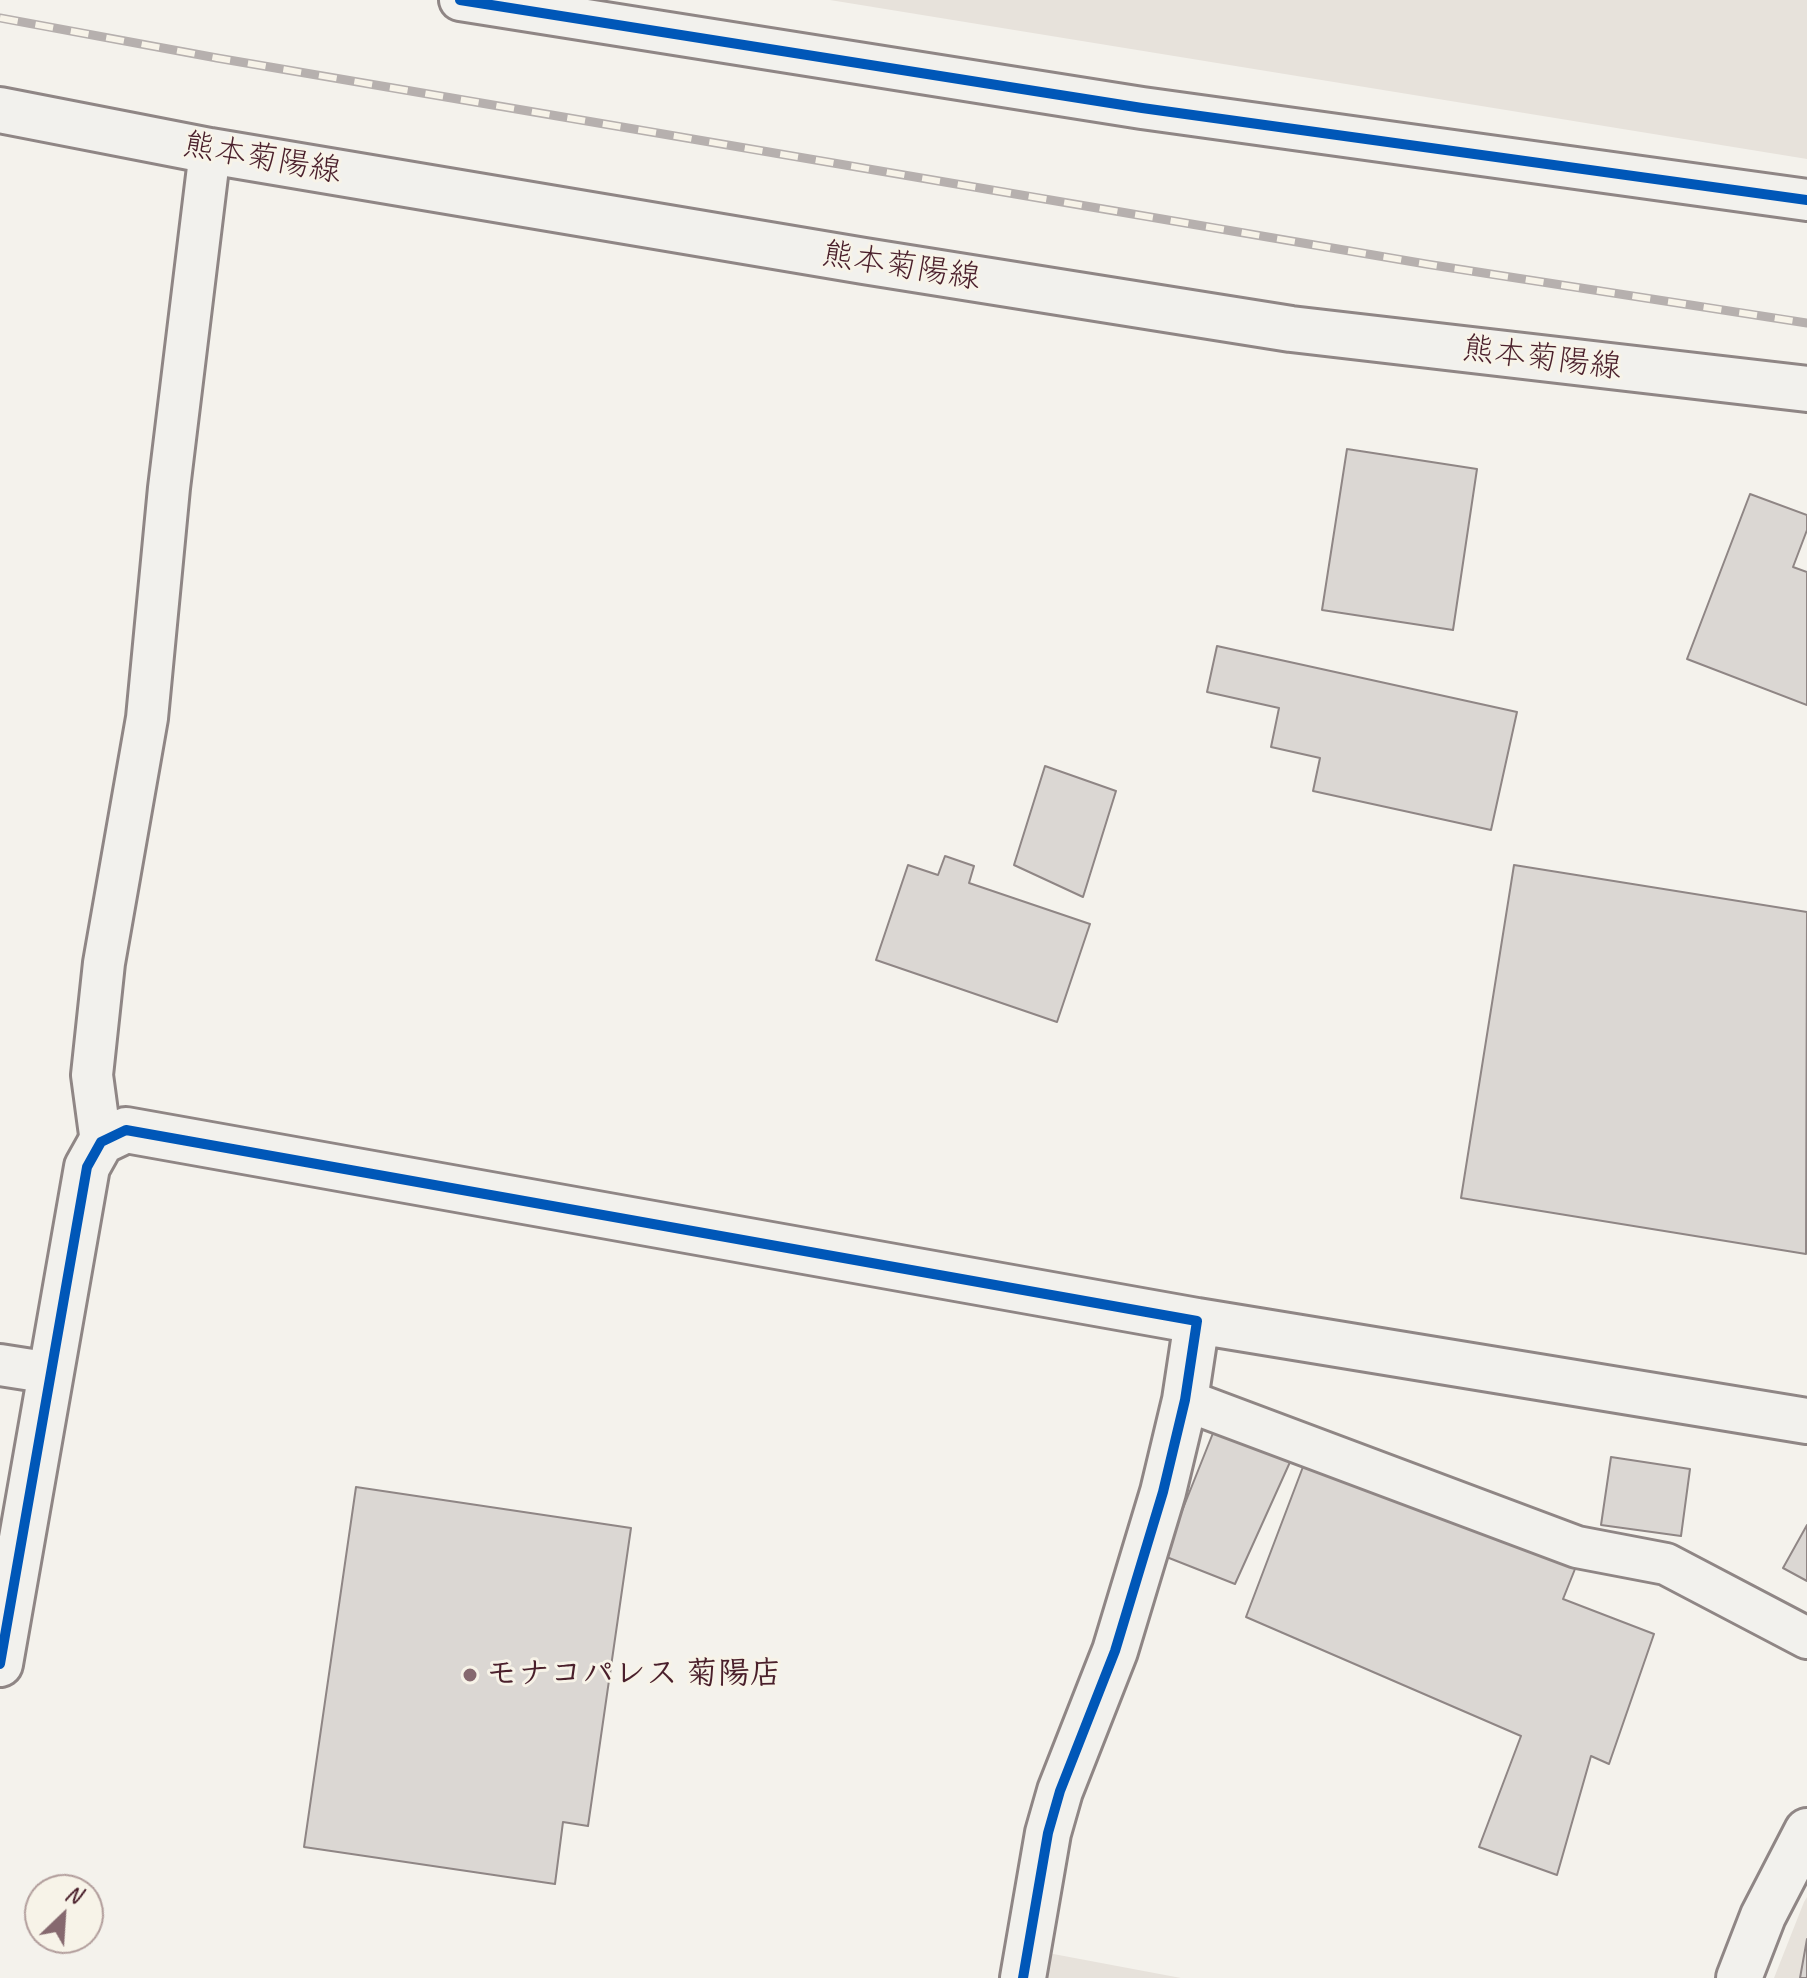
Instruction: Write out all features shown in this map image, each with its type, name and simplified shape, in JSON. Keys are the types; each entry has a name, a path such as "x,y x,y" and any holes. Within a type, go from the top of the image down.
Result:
{"street":[{"path":"460,0 1142,108 1807,200"},
{"name":"熊本菊陽線","path":"0,110 210,151 1291,329 1807,389"},
{"path":"101,1142 92,1075 103,977 147,718 169,488 210,151"},
{"path":"0,1659 87,1167 101,1142 126,1130 1197,1321 1807,1421"},
{"path":"1023,1978 1048,1833 1060,1791 1115,1651 1163,1492 1185,1400 1197,1321"},
{"path":"0,1365 51,1373"},
{"path":"1185,1400 1577,1547 1666,1564 1807,1638"},
{"path":"1739,1978 1763,1916 1807,1831"}],"shaded area":[{"path":"830,0 1807,0 1807,159"},
{"path":"1807,1897 1807,1978 1774,1978 1804,1902"},
{"path":"1048,1953 1181,1978 1044,1978"}],"building":[{"path":"1347,449 1477,469 1453,630 1322,610"},
{"path":"1750,494 1807,515 1807,530 1793,567 1807,572 1807,705 1687,659"},
{"path":"1217,646 1517,712 1491,830 1313,791 1320,758 1271,747 1279,708 1207,692"},
{"path":"1045,766 1116,791 1083,897 1014,865"},
{"path":"945,856 974,866 969,883 1090,924 1057,1022 876,960 908,865 938,875"},
{"path":"1514,865 1807,912 1806,1254 1461,1198"},
{"path":"1219,1418 1295,1451 1235,1584 1164,1556"},
{"path":"1309,1451 1581,1554 1563,1599 1654,1634 1609,1764 1591,1756 1557,1875 1479,1847 1521,1736 1246,1617"},
{"path":"1611,1457 1690,1469 1681,1536 1601,1525"},
{"name":"モナコパレス 菊陽店","path":"356,1487 631,1528 588,1826 563,1822 555,1884 304,1847"},
{"path":"1807,1525 1807,1581 1783,1568"},
{"path":"1807,1939 1807,1978 1800,1978"}],"railway":[{"path":"0,18 217,58 1426,264 1807,323"}],"cycle path":[{"path":"460,0 1142,108 1807,200"},
{"path":"0,1664 87,1167 101,1142 126,1130 1197,1321 1185,1400 1163,1492 1115,1651 1060,1791 1048,1833 1023,1978"}],"place":[{"name":"モナコパレス 菊陽店","path":"470,1675"}]}
